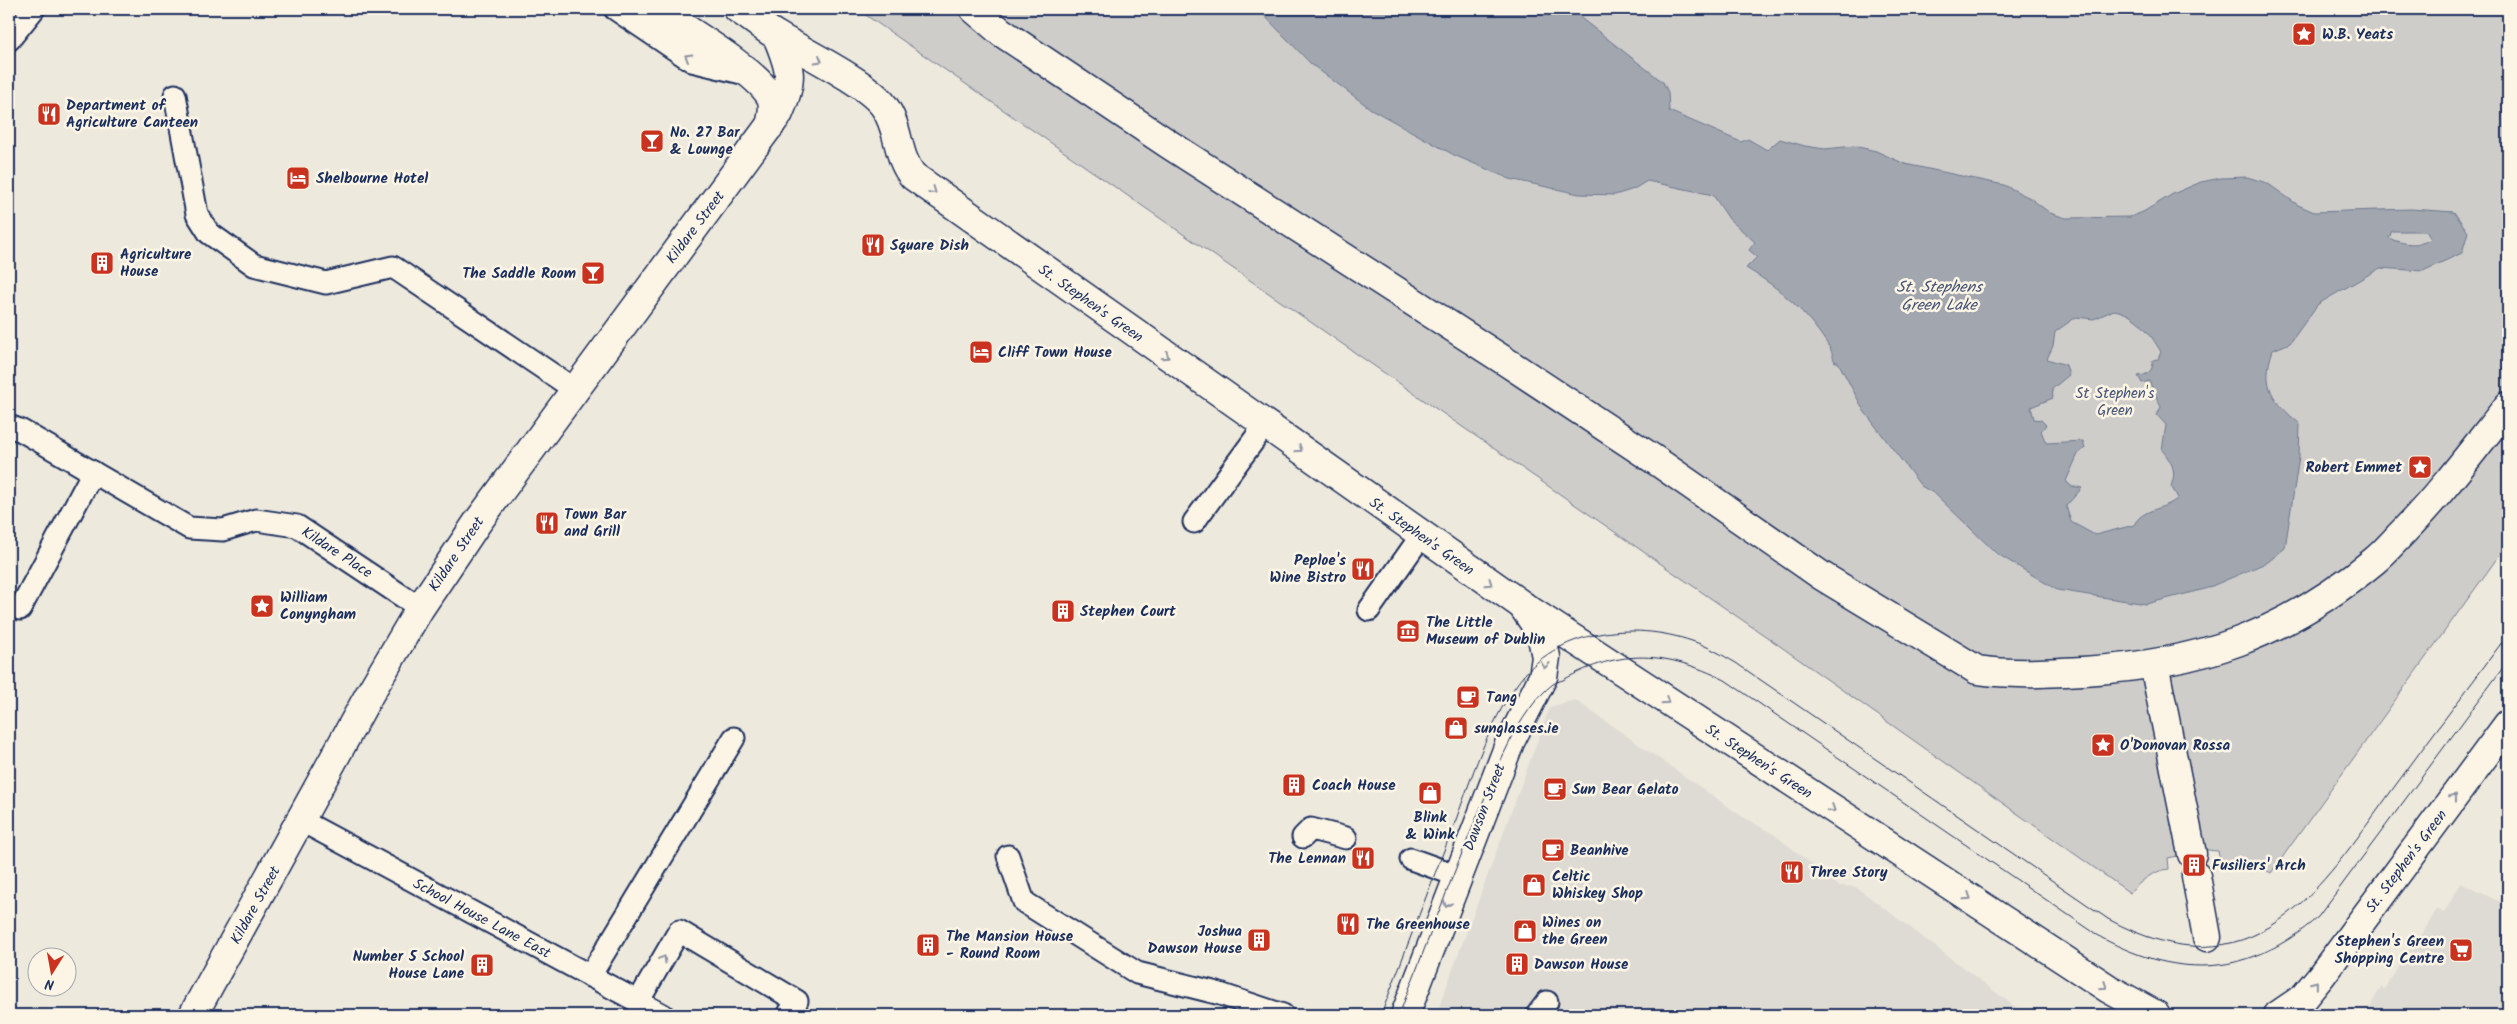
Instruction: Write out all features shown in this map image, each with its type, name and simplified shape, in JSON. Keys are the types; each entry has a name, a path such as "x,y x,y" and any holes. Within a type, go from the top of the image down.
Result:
{"street":[{"path":"655,9 751,75 772,99 773,111 770,126"},
{"name":"St. Stephen's Green","path":"738,9 777,36 834,68 884,105 898,134 906,167 913,176 1421,536 1522,605 2101,984 2156,1015"},
{"path":"974,9 1000,32 1170,145 1516,368 1658,462 1822,576 1977,670 1998,673 2051,673 2121,669 2154,664 2224,648 2266,631 2318,602 2375,560 2432,502 2508,406"},
{"name":"Kildare Street","path":"193,1015 302,821 369,695 420,608 476,523 770,126 786,98 791,80 787,61 777,36"},
{"name":"Dawson Street","path":"1404,1015 1510,742 1544,677 1546,657 1541,633 1522,605"},
{"path":"2154,664 2207,937"},
{"name":"St. Stephen's Green","path":"2278,1015 2303,998 2321,976 2508,724"}],"lane":[{"path":"9,40 34,9"},
{"path":"615,9 692,61 751,75"},
{"path":"175,95 197,214 209,233 254,266 326,283 393,267 574,389"},
{"path":"1194,522 1265,425"},
{"name":"Kildare Place","path":"9,426 22,431 189,528 222,530 256,520 297,526 420,608"},
{"path":"20,608 93,472"},
{"path":"1369,610 1421,536"},
{"path":"590,976 734,738"},
{"name":"School House Lane East","path":"302,821 664,1015"},
{"path":"1303,837 1311,829 1346,838"},
{"path":"1008,856 1024,902 1137,973 1217,993 1283,1015"},
{"path":"1411,858 1458,876"},
{"path":"638,1002 680,931 797,1001 788,1015"}],"shaded area":[{"path":"1575,700 1743,817 1775,835 1839,886 1856,887 2026,1015 1436,1015 1550,707"},
{"name":"Stephen's Green Shopping Centre","path":"2461,883 2500,902 2508,889 2508,1015 2365,1015 2381,987 2385,989 2409,949 2413,950 2437,909 2444,913"}],"green space":[{"name":"St Stephen's Green","path":"857,9 2508,9 2508,543 2271,873 2252,863 2220,861 2218,851 2207,850 2168,858 2169,869 2147,877 2130,893 1777,644"}],"water":[{"name":"St. Stephens Green Lake","path":"1258,9 1575,9 1582,19 1663,82 1668,92 1669,111 1741,142 1748,139 1767,150 1780,139 1825,149 1854,146 1876,151 1905,164 2004,185 2030,198 2050,213 2066,218 2130,217 2143,212 2173,194 2201,182 2221,178 2247,177 2267,183 2298,205 2314,212 2411,209 2454,212 2468,232 2462,253 2423,271 2380,268 2318,304 2290,343 2273,350 2269,363 2269,384 2276,400 2300,424 2299,457 2285,548 2268,562 2205,589 2146,604 2057,590 1996,553 1935,494 1921,486 1864,411 1838,362 1835,362 1830,347 1820,333 1802,311 1781,292 1746,268 1757,257 1749,250 1755,242 1729,219 1713,195 1647,181 1634,189 1615,195 1579,194 1510,179 1454,155 1371,109 1311,64","holes":["2392,231 2426,231 2431,239 2416,244 2399,242 2389,238","2114,310 2130,316 2142,325 2161,352 2158,359 2153,360 2150,371 2145,375 2138,376 2142,383 2149,381 2161,407 2157,415 2166,425 2162,450 2172,467 2174,475 2171,486 2178,498 2167,505 2142,515 2134,525 2095,535 2071,522 2066,506 2082,488 2071,486 2066,481 2078,454 2085,448 2083,441 2046,443 2041,431 2046,425 2041,420 2034,419 2031,407 2053,398 2052,389 2069,375 2066,365 2047,359 2053,346 2055,332 2076,317 2094,319"]}],"tram line":[{"path":"1381,1015 1474,770 1497,717 1517,684 1533,666 1552,651 1574,641 1597,634 1621,631 1645,632 1669,635 1709,648 1736,663 2108,919 2159,940 2204,946 2243,940 2277,922 2309,895 2338,863 2367,825 2508,634"},
{"path":"1399,1015 1478,814 1508,744 1528,711 1553,684 1604,662 1624,658 1644,657 1663,659 1683,663 1725,680 2102,938 2131,952 2159,961 2187,965 2214,965 2241,961 2267,951 2293,937 2318,917 2508,661"}],"place":[{"name":"W.B. Yeats","path":"2304,34"},
{"name":"Department of Agriculture Canteen","path":"49,114"},
{"name":"No. 27 Bar & Lounge","path":"652,141"},
{"name":"Shelbourne Hotel","path":"298,178"},
{"name":"Square Dish","path":"873,245"},
{"name":"Agriculture House","path":"102,263"},
{"name":"The Saddle Room","path":"593,273"},
{"name":"Cliff Town House","path":"981,352"},
{"name":"Robert Emmet","path":"2420,467"},
{"name":"Town Bar and Grill","path":"547,523"},
{"name":"Peploe's Wine Bistro","path":"1363,569"},
{"name":"William Conyngham","path":"262,606"},
{"name":"Stephen Court","path":"1063,611"},
{"name":"The Little Museum of Dublin","path":"1408,631"},
{"name":"Tang","path":"1468,697"},
{"name":"sunglasses.ie","path":"1456,728"},
{"name":"O'Donovan Rossa","path":"2103,745"},
{"name":"Coach House","path":"1294,785"},
{"name":"Sun Bear Gelato","path":"1555,789"},
{"name":"Blink & Wink","path":"1430,793"},
{"name":"Beanhive","path":"1553,850"},
{"name":"The Lennan","path":"1363,858"},
{"name":"Fusiliers' Arch","path":"2194,865"},
{"name":"Three Story","path":"1792,872"},
{"name":"Celtic Whiskey Shop","path":"1534,885"},
{"name":"The Greenhouse","path":"1348,924"},
{"name":"Wines on the Green","path":"1525,931"},
{"name":"Joshua Dawson House","path":"1259,940"},
{"name":"The Mansion House - Round Room","path":"928,945"},
{"name":"Stephen's Green Shopping Centre","path":"2461,950"},
{"name":"Dawson House","path":"1517,964"},
{"name":"Number 5 School House Lane","path":"482,965"}]}
